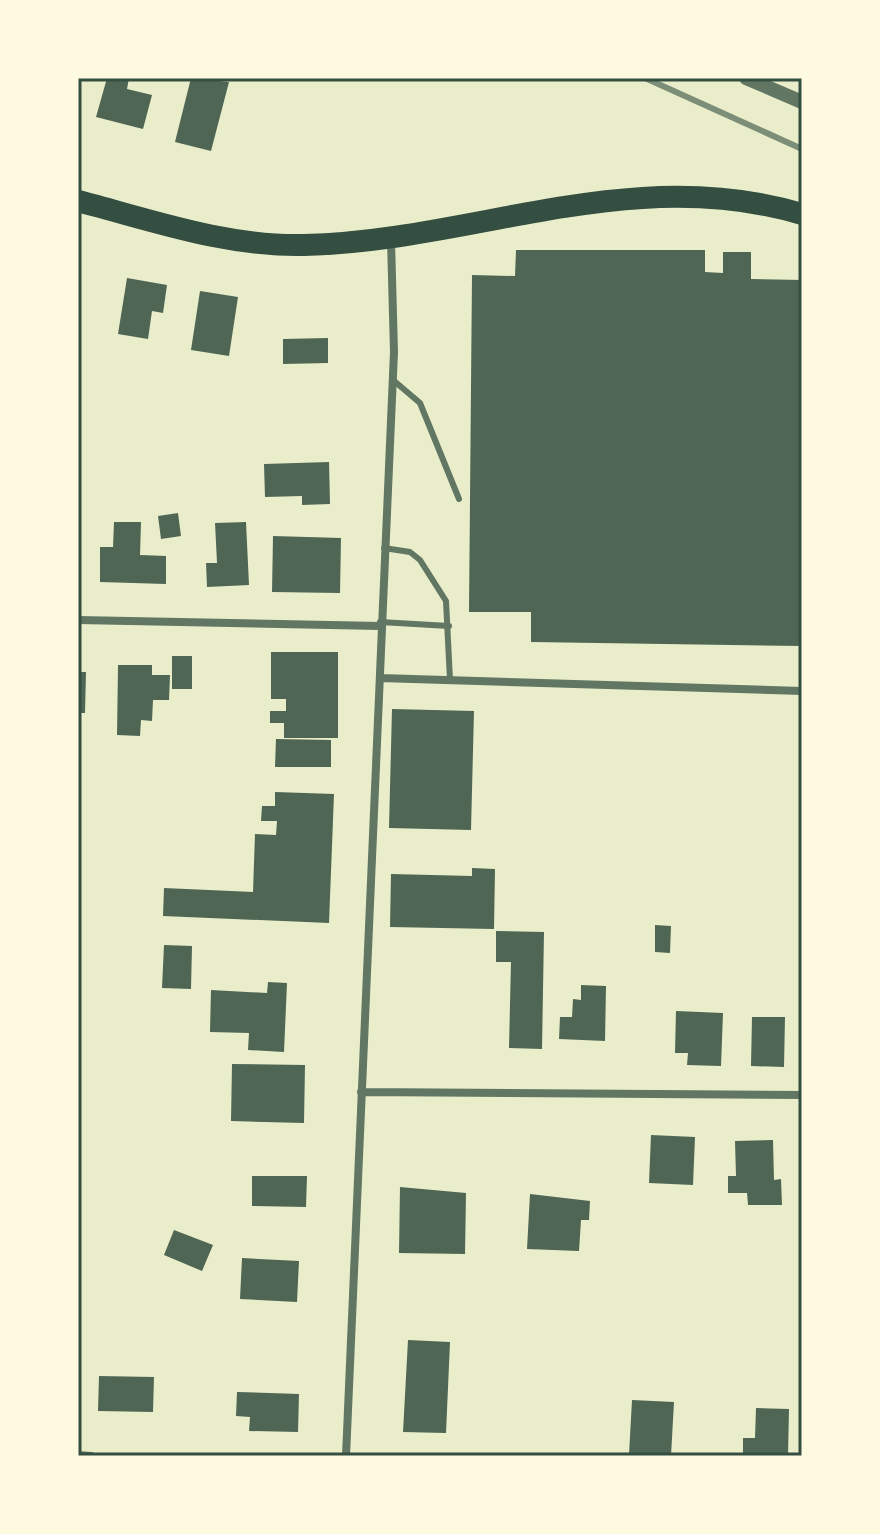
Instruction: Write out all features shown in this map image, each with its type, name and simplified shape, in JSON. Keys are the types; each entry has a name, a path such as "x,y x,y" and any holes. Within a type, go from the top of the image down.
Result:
{"highway":[{"path":"78,201 254,243 305,245 391,235 640,196 719,197 802,214"}],"street":[{"path":"746,78 802,102"},
{"path":"346,1456 393,380 391,235"},
{"path":"78,620 380,624"},
{"path":"380,678 802,691"},
{"path":"361,1092 802,1095"},
{"path":"78,1455 91,1456"}],"lane":[{"path":"393,380 420,403 459,499"},
{"path":"384,548 410,552 420,560 446,601 450,680"},
{"path":"380,624 449,626"}],"building":[{"path":"107,78 129,78 127,89 152,95 143,129 96,117"},
{"path":"191,78 229,82 211,151 175,142"},
{"path":"516,250 705,250 705,272 723,273 723,252 751,252 751,279 802,280 802,646 531,642 531,612 469,612 472,275 515,276"},
{"path":"127,278 167,285 163,313 152,311 148,339 118,334"},
{"path":"200,291 238,297 229,356 191,350"},
{"path":"328,338 328,363 283,364 283,339"},
{"path":"329,462 330,504 302,505 302,496 265,497 264,464"},
{"path":"178,513 181,536 161,539 158,516"},
{"path":"114,522 141,522 140,555 166,556 166,584 100,582 100,547 113,547"},
{"path":"246,522 249,585 207,587 206,563 217,563 215,523"},
{"path":"273,536 341,538 340,593 272,592"},
{"path":"271,652 338,652 338,738 284,738 284,723 270,723 270,711 286,711 286,699 271,699"},
{"path":"172,656 192,656 192,689 172,689"},
{"path":"118,665 152,665 152,675 170,675 169,700 153,700 152,721 141,720 140,736 117,735"},
{"path":"78,672 86,672 85,713 78,713"},
{"path":"392,709 474,711 471,830 389,828"},
{"path":"276,739 331,740 331,767 275,767"},
{"path":"275,792 334,794 329,923 163,916 164,888 253,892 255,834 276,835 277,821 261,821 262,806 275,806"},
{"path":"472,868 495,869 494,929 390,927 391,874 472,876"},
{"path":"655,925 671,926 670,953 655,952"},
{"path":"496,931 544,932 542,1049 509,1048 511,962 496,962"},
{"path":"164,945 192,946 191,989 162,988"},
{"path":"268,982 287,983 284,1052 248,1050 249,1033 210,1032 211,990 267,993"},
{"path":"581,985 606,986 605,1041 559,1039 560,1017 572,1017 573,999 581,1000"},
{"path":"676,1011 723,1013 721,1066 687,1065 688,1053 675,1053"},
{"path":"752,1017 785,1017 784,1067 751,1066"},
{"path":"232,1064 305,1065 304,1123 231,1121"},
{"path":"651,1135 695,1137 693,1185 649,1183"},
{"path":"773,1140 774,1180 781,1179 782,1205 748,1205 747,1193 728,1193 728,1176 736,1176 735,1141"},
{"path":"252,1176 307,1176 306,1207 252,1206"},
{"path":"400,1187 466,1193 465,1254 399,1253"},
{"path":"530,1194 590,1201 589,1220 581,1220 579,1251 527,1249"},
{"path":"174,1230 213,1245 202,1271 164,1255"},
{"path":"242,1258 299,1261 297,1302 240,1299"},
{"path":"408,1340 450,1342 446,1433 403,1432"},
{"path":"99,1376 154,1377 153,1412 98,1411"},
{"path":"237,1392 299,1394 298,1432 249,1431 250,1417 236,1416"},
{"path":"632,1400 674,1402 671,1456 629,1455"},
{"path":"756,1408 789,1409 788,1456 743,1456 743,1438 755,1438"}],"railway":[{"path":"645,78 802,149"}]}
